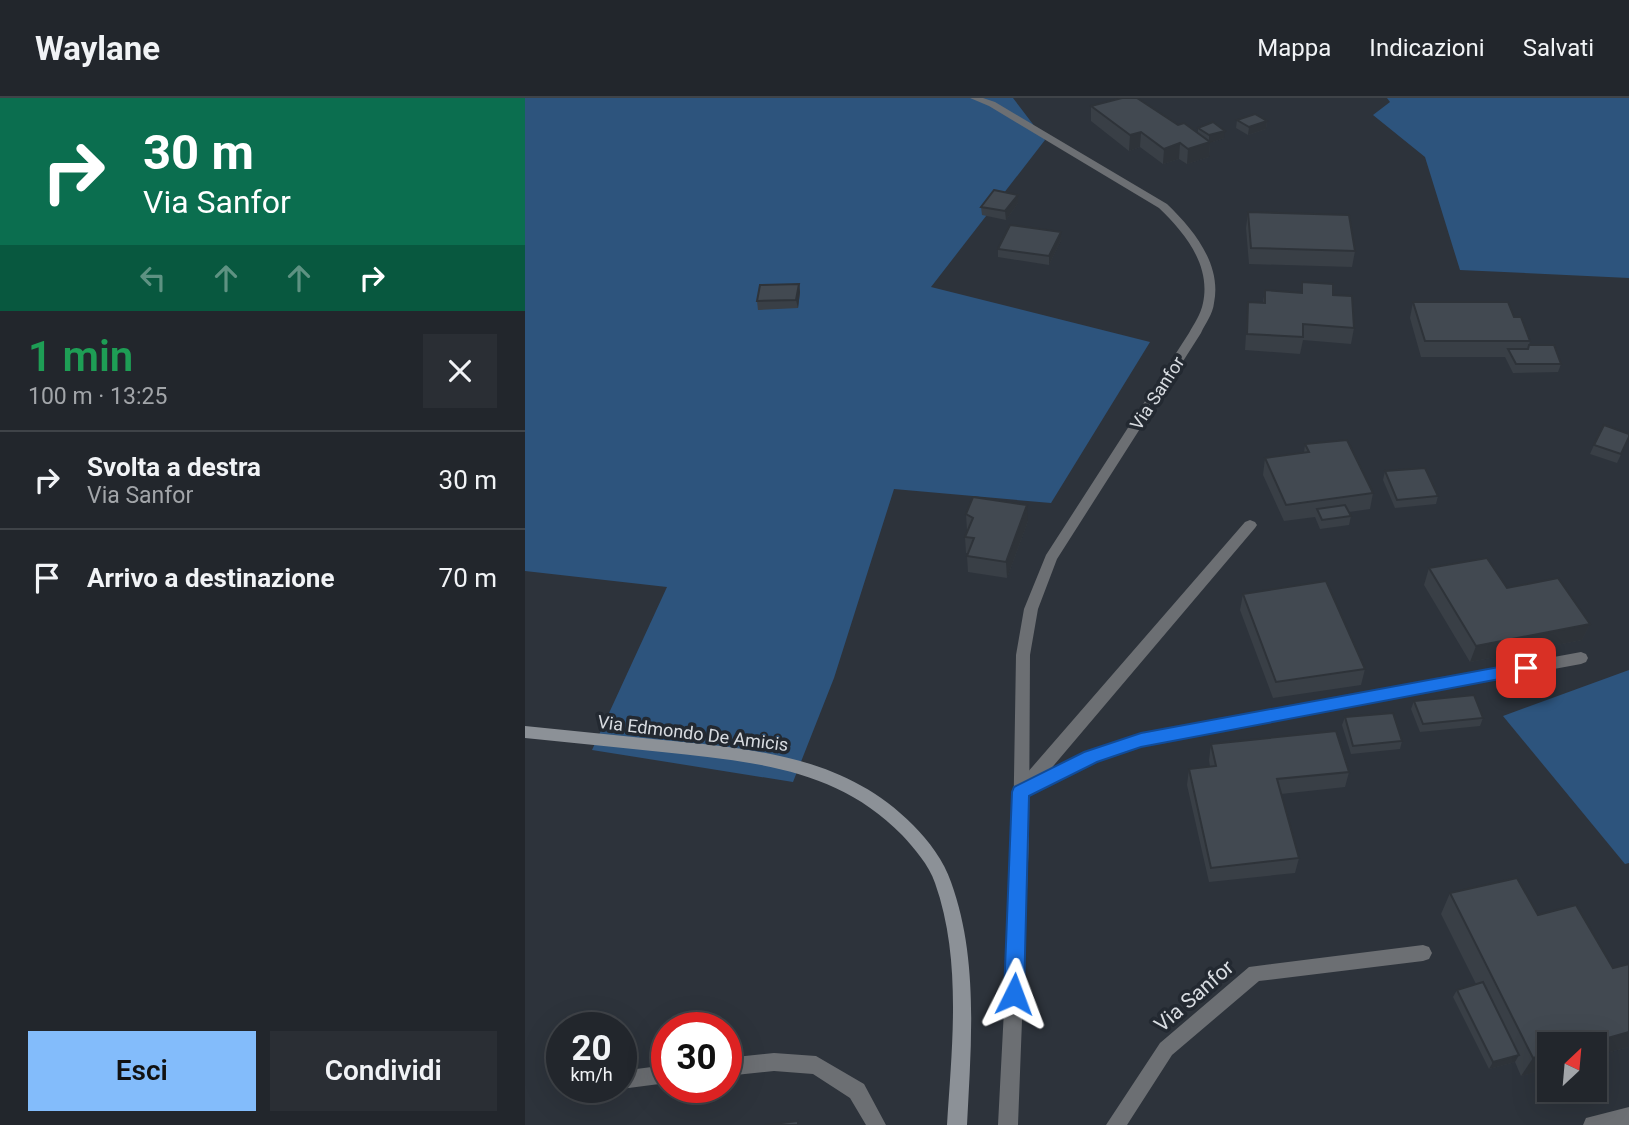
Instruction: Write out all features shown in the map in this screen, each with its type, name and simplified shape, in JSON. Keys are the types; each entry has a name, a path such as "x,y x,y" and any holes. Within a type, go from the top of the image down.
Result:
{"main road":[{"name":"Via Edmondo De Amicis","path":"525,732 780,761 827,775 867,796 900,819 926,851 943,882 953,928 960,980 961,1045 957,1125"}],"street":[{"name":"Via Sanfor","path":"974,98 992,104 1163,206 1183,225 1199,247 1209,276 1209,304 1195,333 1051,558 1031,609 1023,655 1021,837 1008,1125"},
{"path":"1021,792 1250,525"},
{"path":"1021,792 1090,757 1141,740 1581,658"},
{"name":"Via Sanfor","path":"1116,1125 1166,1049 1255,973 1423,953"},
{"path":"742,1065 774,1062 816,1065 857,1091 876,1125"},
{"path":"1593,1125 1629,1117"}],"shaded area":[{"path":"525,98 1013,98 1045,140 931,287 1150,342 1051,503 894,489 834,678 793,782 592,750 667,587 525,571"},
{"path":"1387,98 1629,98 1629,278 1460,270 1425,157 1373,115 1390,102"},
{"path":"1629,670 1629,863 1625,864 1503,716"}],"building":[{"path":"1122,98 1137,98 1178,125 1184,123 1210,142 1188,149 1180,143 1164,149 1141,132 1130,135 1091,106"},
{"path":"1255,114 1267,121 1249,127 1237,120"},
{"path":"1213,122 1225,131 1209,135 1198,128"},
{"path":"994,190 1018,195 1005,211 981,207"},
{"path":"1248,212 1349,215 1355,251 1251,248"},
{"path":"1010,225 1061,232 1049,256 998,249"},
{"path":"1302,282 1333,284 1333,295 1352,296 1354,328 1303,324 1303,337 1247,334 1248,302 1265,303 1265,290 1302,293"},
{"path":"799,284 796,300 757,301 760,285"},
{"path":"1413,302 1508,302 1514,317 1521,317 1530,341 1425,341"},
{"path":"1529,345 1554,345 1561,364 1516,364 1508,349 1528,349"},
{"path":"1604,425 1629,434 1621,454 1594,445"},
{"path":"1347,440 1373,493 1286,505 1265,458 1309,452 1305,444"},
{"path":"1425,468 1438,496 1397,500 1385,471"},
{"path":"973,497 1027,505 1006,562 967,556 974,538 965,537 973,518 966,514"},
{"path":"1345,505 1351,516 1322,520 1317,509"},
{"path":"1487,558 1507,588 1558,578 1590,624 1476,646 1429,568"},
{"path":"1326,581 1365,669 1276,682 1243,594"},
{"path":"1474,695 1483,718 1423,724 1414,701"},
{"path":"1393,713 1402,741 1353,746 1345,717"},
{"path":"1336,731 1349,772 1277,779 1299,858 1211,868 1189,769 1216,766 1211,744"},
{"path":"1517,878 1538,915 1576,905 1613,968 1629,964 1629,1032 1607,1038 1607,1032 1537,1032 1537,1057 1533,1058 1450,893"},
{"path":"1483,982 1519,1055 1493,1062 1457,990"},
{"path":"798,1121 798,1125 765,1125"}],"route":[{"path":"1014,994 1021,792 1090,757 1141,740 1526,668"}]}
